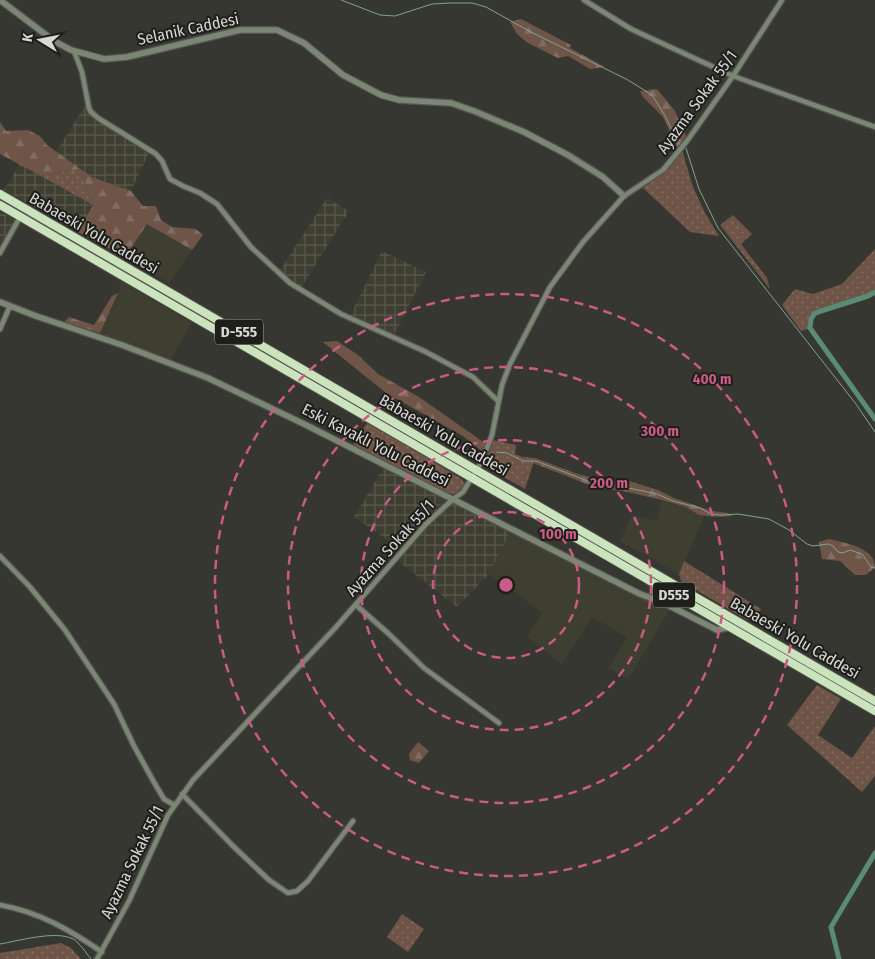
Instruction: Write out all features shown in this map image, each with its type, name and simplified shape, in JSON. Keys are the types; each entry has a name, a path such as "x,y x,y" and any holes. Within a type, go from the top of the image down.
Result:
{"highway":[{"name":"Babaeski Yolu Caddesi","path":"0,194 875,701"},
{"name":"Babaeski Yolu Caddesi","path":"0,205 875,711"}],"street":[{"name":"Selanik Caddesi","path":"0,0 54,41 74,51 104,59 127,56 240,30 277,30 304,43 343,75 381,95 399,100 451,103 524,132 568,155 603,177 624,196"},
{"path":"584,0 631,29 733,76 875,128"},
{"name":"Ayazma Sokak 55/1","path":"98,959 129,901 174,805 193,780 356,605 426,524 463,492 478,470 492,435 498,401 510,364 550,287 578,249 624,196 663,170 687,141 733,76 782,0"},
{"path":"74,51 82,72 91,112 156,154 170,179 174,182 200,193 217,204 250,247 288,281 341,314 419,349 467,374 480,383 498,401"},
{"path":"0,254 20,217"},
{"name":"Eski Kavaklı Yolu Caddesi","path":"0,302 200,374 304,424 640,594 662,602 718,630 730,627"},
{"path":"0,328 10,306"},
{"path":"0,556 30,587 65,630 114,704 134,746 159,791 164,799 174,805"},
{"path":"356,605 424,668 499,723"},
{"path":"182,794 269,880 288,893 297,891 308,882 353,821"},
{"path":"0,905 19,908 48,919 77,934 102,952"}],"shaded area":[{"path":"86,104 93,118 150,151 131,191 92,177 56,152"},
{"path":"20,164 93,205 78,232 4,190"},
{"path":"327,198 349,211 301,288 279,272"},
{"path":"0,212 14,219 12,228 0,250"},
{"path":"147,223 192,250 169,283 125,257"},
{"path":"382,251 426,272 394,335 350,316"},
{"path":"117,279 192,323 170,360 100,333 121,287"},
{"path":"384,467 446,499 401,549 354,517"},
{"path":"662,500 686,507 699,515 705,515 679,574 620,541 632,515 657,521"},
{"path":"454,502 511,530 489,574 457,607 398,561 428,524 448,505"},
{"path":"510,530 638,595 670,609 628,680 609,668 627,637 592,617 562,664 527,637 542,613 489,574"}],"green space":[{"path":"521,19 571,45 570,48 605,67 590,69 568,56 558,58 528,43 517,34 510,22"},
{"path":"657,89 675,111 687,138 678,149 663,117 643,97 640,91"},
{"path":"0,122 6,131 28,130 40,136 47,145 92,177 131,191 143,206 156,206 161,220 172,227 196,229 203,235 192,250 147,224 125,257 78,232 93,205 80,169 41,176 0,154"},
{"path":"682,150 693,187 705,213 719,236 690,232 641,186 664,171"},
{"path":"80,169 93,205 41,176"},
{"path":"733,215 752,234 741,244 767,278 770,289 720,225"},
{"path":"875,249 875,289 855,299 814,310 809,318 808,329 801,331 782,305 795,289 813,294 842,284"},
{"path":"118,293 100,333 64,322 69,317 94,325 112,296"},
{"path":"337,341 358,355 378,374 419,397 486,444 483,452 463,436 386,393 323,342"},
{"path":"367,423 463,480 464,485 456,494 447,493 353,445"},
{"path":"492,440 516,445 515,454 522,457 535,458 525,489 486,467 484,462"},
{"path":"535,458 596,479 629,481 712,511 728,513 733,516 699,515 686,507 662,500 623,491 597,488 533,463"},
{"path":"829,539 850,544 864,550 874,560 875,567 866,575 855,575 840,561 822,559 819,542"},
{"path":"684,561 761,609 756,618 747,620 681,581 679,574"},
{"path":"817,685 841,699 818,735 852,758 875,726 875,776 862,792 787,725"},
{"path":"418,742 429,751 419,763 410,760 409,754"},
{"path":"402,914 424,929 408,952 387,937"},
{"path":"61,943 71,948 81,959 0,959 0,953"}],"waterway":[{"path":"341,0 380,15 395,16 432,4 472,3 486,7 529,31 628,80 652,95 679,144"},
{"path":"686,148 699,189 718,228 856,404 875,432"},
{"path":"875,292 815,313 811,319 810,328 875,419"},
{"path":"497,452 507,453 523,461 536,461 598,485 614,485 657,494 673,501 700,508 711,514 738,514 769,519 789,530 807,544 813,546 828,544 833,546 838,552 843,553 850,550 862,554 871,567 875,568"},
{"path":"839,959 831,927 875,853"},
{"path":"0,944 37,937 66,937 78,943 91,959"}]}
